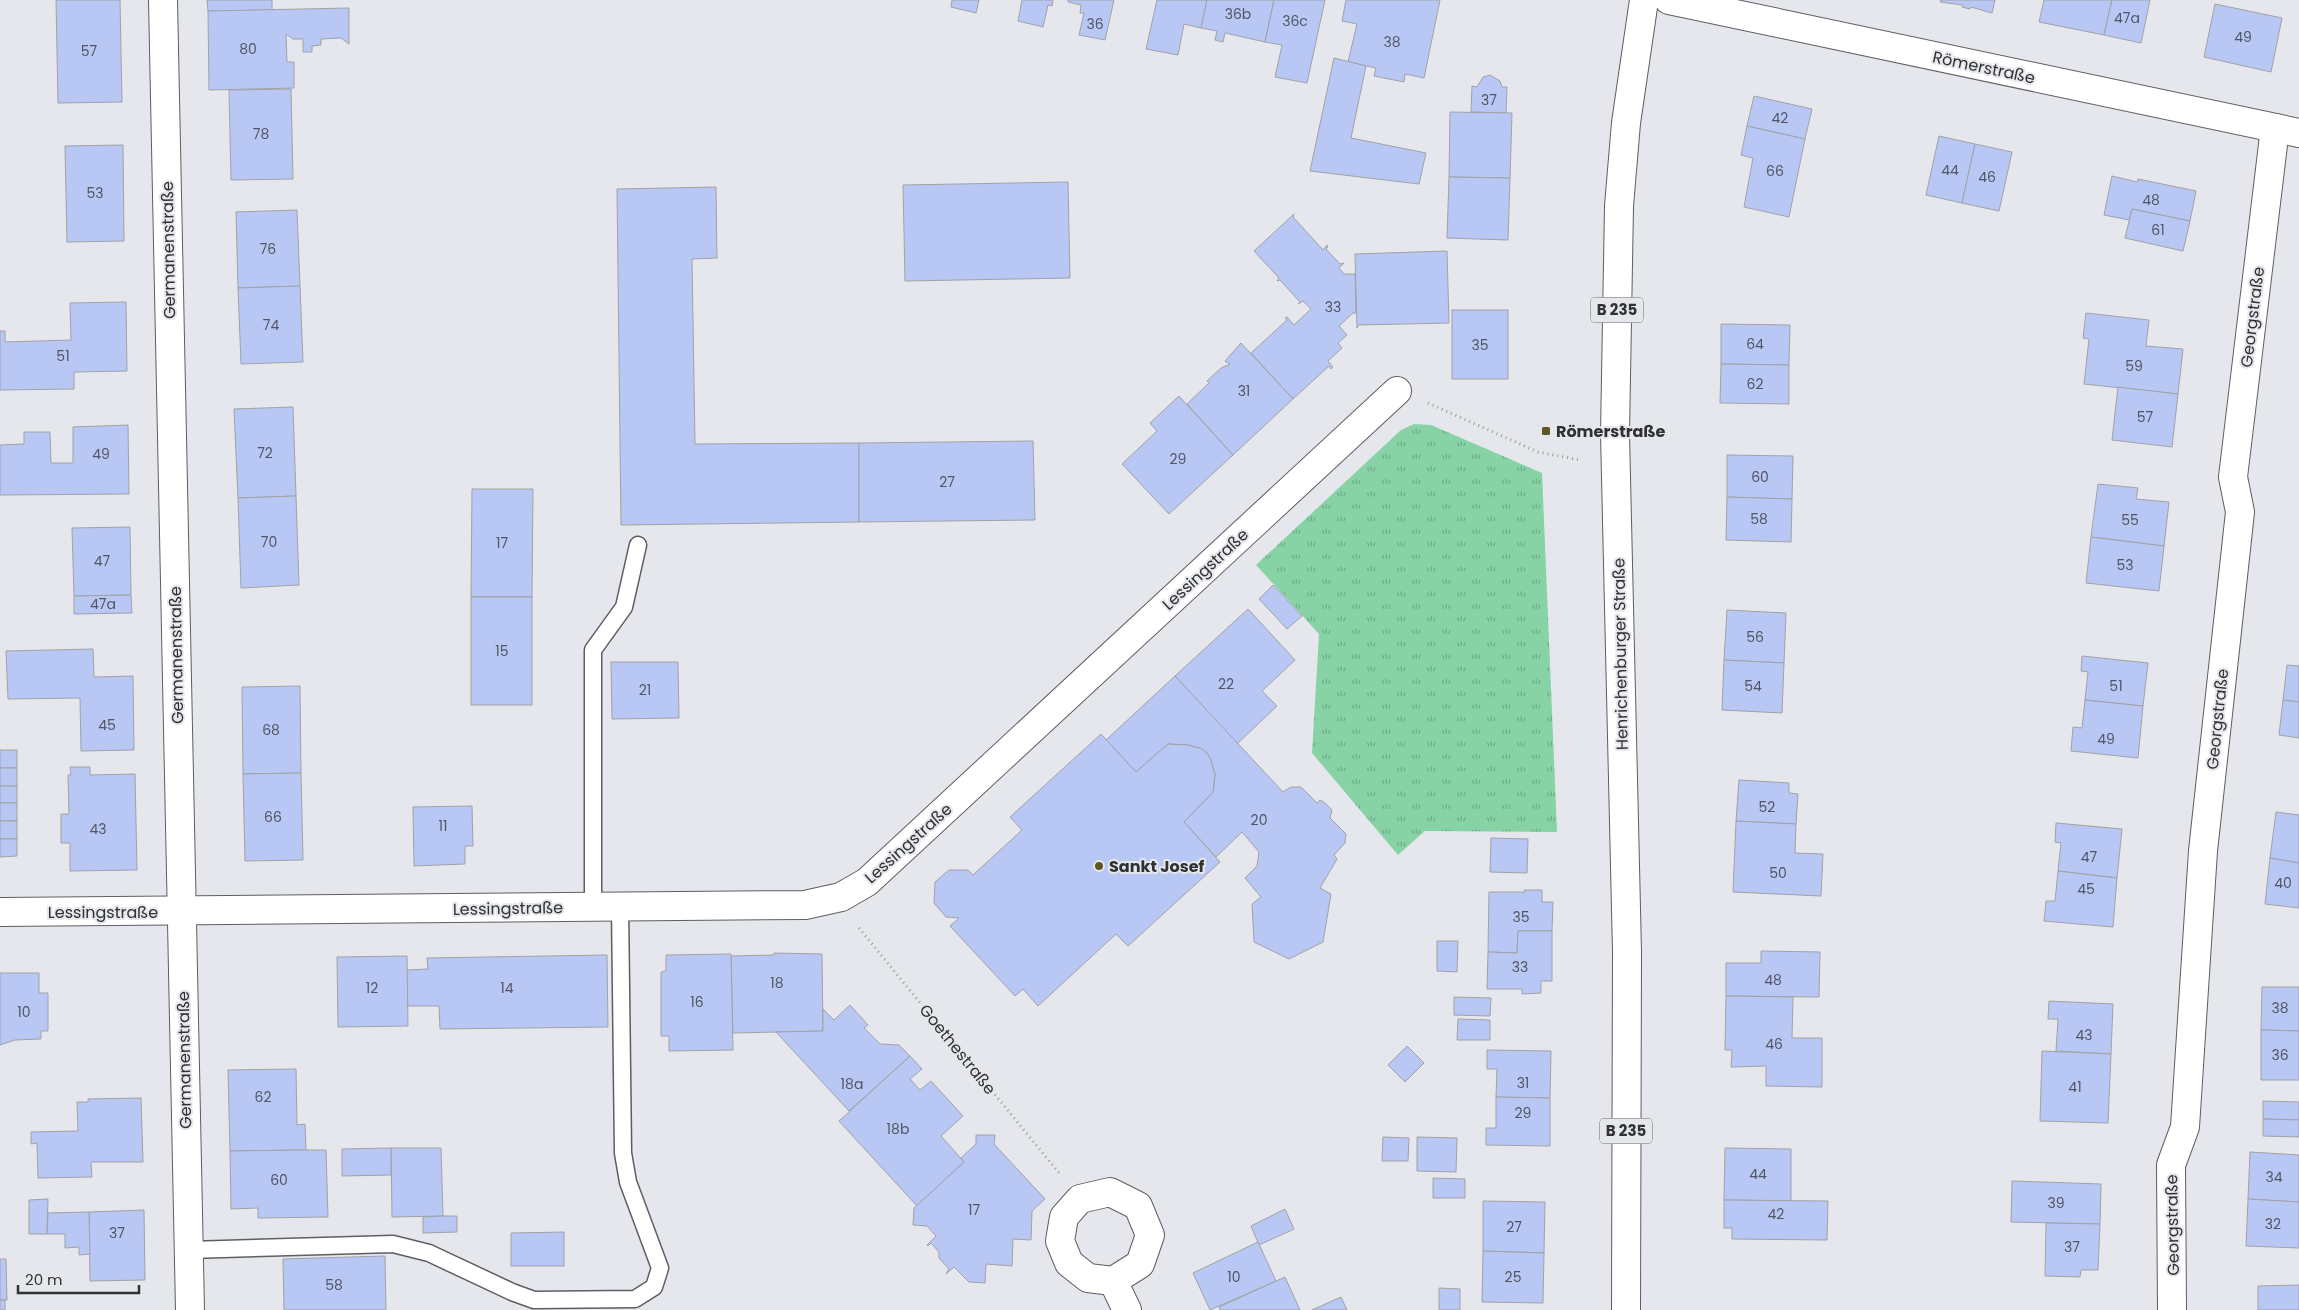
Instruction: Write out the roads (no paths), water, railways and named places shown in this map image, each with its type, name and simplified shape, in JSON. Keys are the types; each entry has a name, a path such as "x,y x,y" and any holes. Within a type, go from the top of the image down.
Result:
{"street":[{"name":"Germanenstraße","path":"163,0 190,1310"},
{"name":"Henrichenburger Straße","path":"1626,1310 1627,952 1615,465 1619,206 1626,123 1644,0"},
{"name":"Römerstraße","path":"1668,0 2287,131"},
{"name":"Georgstraße","path":"2172,1310 2171,1165 2185,1128 2203,851 2240,512 2234,477 2287,131"},
{"name":"Lessingstraße","path":"0,912 805,905 841,897 867,882 1397,391"},
{"path":"1110,1192 1138,1206 1150,1235 1140,1264 1112,1280 1088,1278 1069,1263 1060,1241 1064,1217 1080,1199 1110,1192"},
{"path":"1112,1280 1126,1310"}],"lane":[{"path":"189,1250 393,1244 429,1253 512,1292 534,1300 635,1298 654,1288 660,1268 628,1182 623,1153 606,906 593,650 624,607 638,545"}],"place":[{"name":"Römerstraße","path":"1546,431"},
{"name":"Sankt Josef","path":"1099,866"}]}
